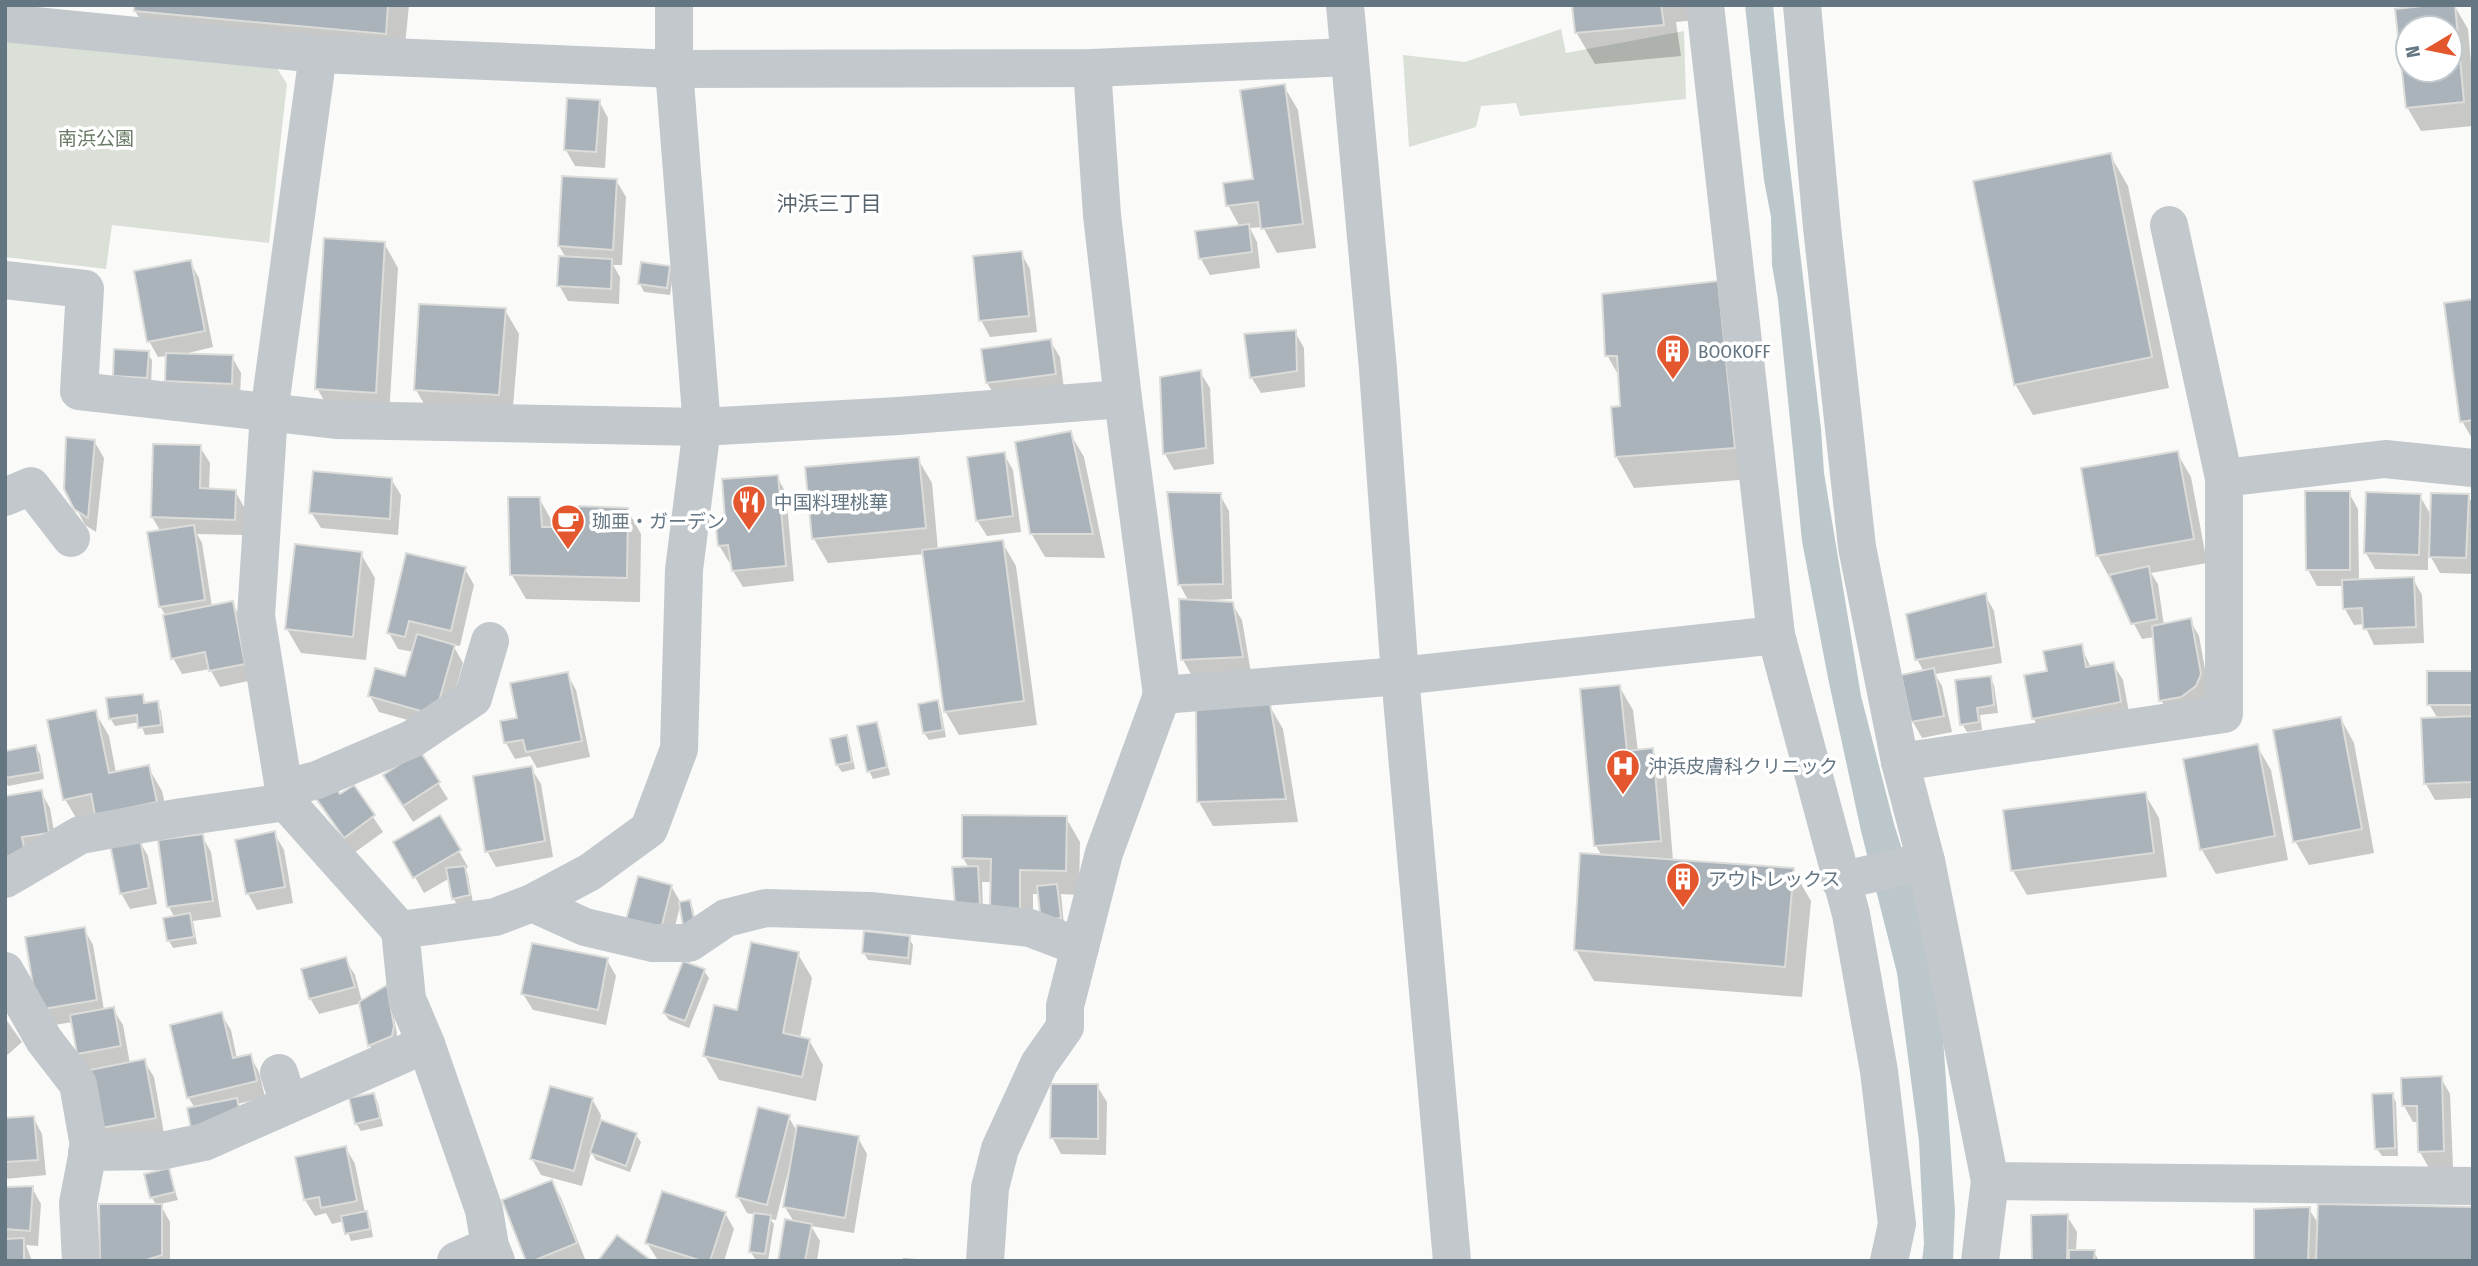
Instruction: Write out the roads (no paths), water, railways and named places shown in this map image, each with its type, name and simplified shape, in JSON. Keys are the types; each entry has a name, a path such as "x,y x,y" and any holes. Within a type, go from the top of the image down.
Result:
{"street":[{"path":"400,930 495,917 533,903 590,872 649,829 679,749 684,569 702,427 674,69 674,5"},
{"path":"1345,5 1378,369 1400,676 1452,1261"},
{"path":"1705,5 1776,635 1851,914 1880,1071 1897,1224 1889,1261"},
{"path":"1802,5 1822,227 1857,547 1900,762 1926,861 1990,1181 1980,1261"},
{"path":"5,23 318,54 674,69 1092,68 1349,57"},
{"path":"318,54 269,413 256,616 286,795 400,930 407,999 426,1044 484,1210 481,1256"},
{"path":"985,1261 990,1188 1000,1149 1040,1064 1065,1027 1065,1006 1104,853 1162,695 1102,215 1092,68"},
{"path":"1900,762 2224,714 2224,478 2169,225"},
{"path":"5,280 85,289 79,391 269,413 338,420 702,427 1123,399"},
{"path":"2224,478 2385,459 2473,468"},
{"path":"5,497 31,486 71,538"},
{"path":"1162,695 1400,676 1776,635"},
{"path":"5,879 80,835 286,795 412,739 473,698 490,641"},
{"path":"1840,881 1926,861"},
{"path":"533,903 585,927 653,943 689,943 726,918 766,908 870,911 1030,928 1080,947"},
{"path":"5,971 44,1040 78,1084 89,1146 78,1203 81,1261"},
{"path":"88,1152 161,1151 204,1142 284,1089 426,1044"},
{"path":"1990,1181 2473,1186"}],"place":[{"name":"BOOKOFF","path":"1673,381"},
{"name":"中国料理桃華","path":"749,532"},
{"name":"珈亜・ガーデン","path":"568,551"},
{"name":"沖浜皮膚科クリニック","path":"1623,796"},
{"name":"アウトレックス","path":"1683,909"}],"district":[{"name":"沖浜三丁目","path":"829,204"}],"park label":[{"name":"南浜公園","path":"96,138"}]}
